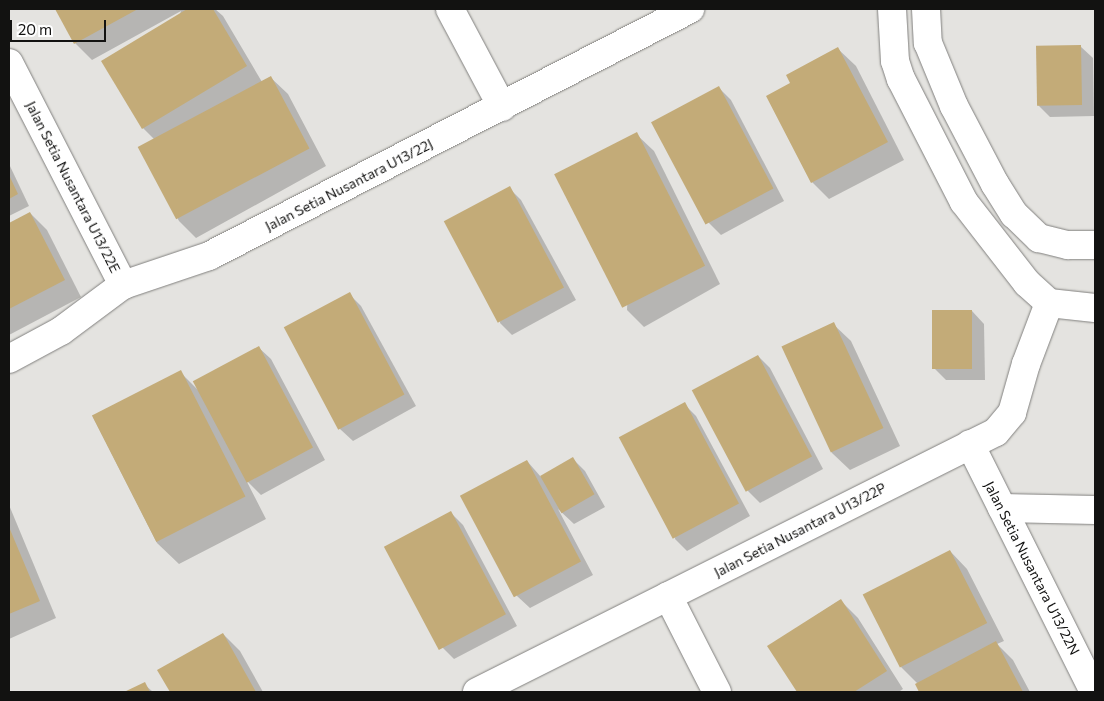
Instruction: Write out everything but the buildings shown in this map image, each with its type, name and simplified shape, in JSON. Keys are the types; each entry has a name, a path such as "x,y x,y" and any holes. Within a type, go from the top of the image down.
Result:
{"street":[{"path":"450,9 502,107"},
{"name":"Jalan Setia Nusantara U13/22J","path":"9,358 61,331 123,285 209,256 690,9"},
{"path":"892,9 896,61 901,79 964,202 1027,283 1050,302 1095,308"},
{"path":"926,9 928,42 954,106 995,184 1014,214 1039,238 1068,245 1095,245"},
{"name":"Jalan Setia Nusantara U13/22E","path":"9,63 123,285"},
{"path":"1027,283 1039,238"},
{"name":"Jalan Setia Nusantara U13/22P","path":"477,692 996,432 1012,413 1026,364 1050,302"},
{"name":"Jalan Setia Nusantara U13/22N","path":"970,444 1094,692"},
{"path":"1002,508 1095,510"},
{"path":"668,596 717,692"}]}
